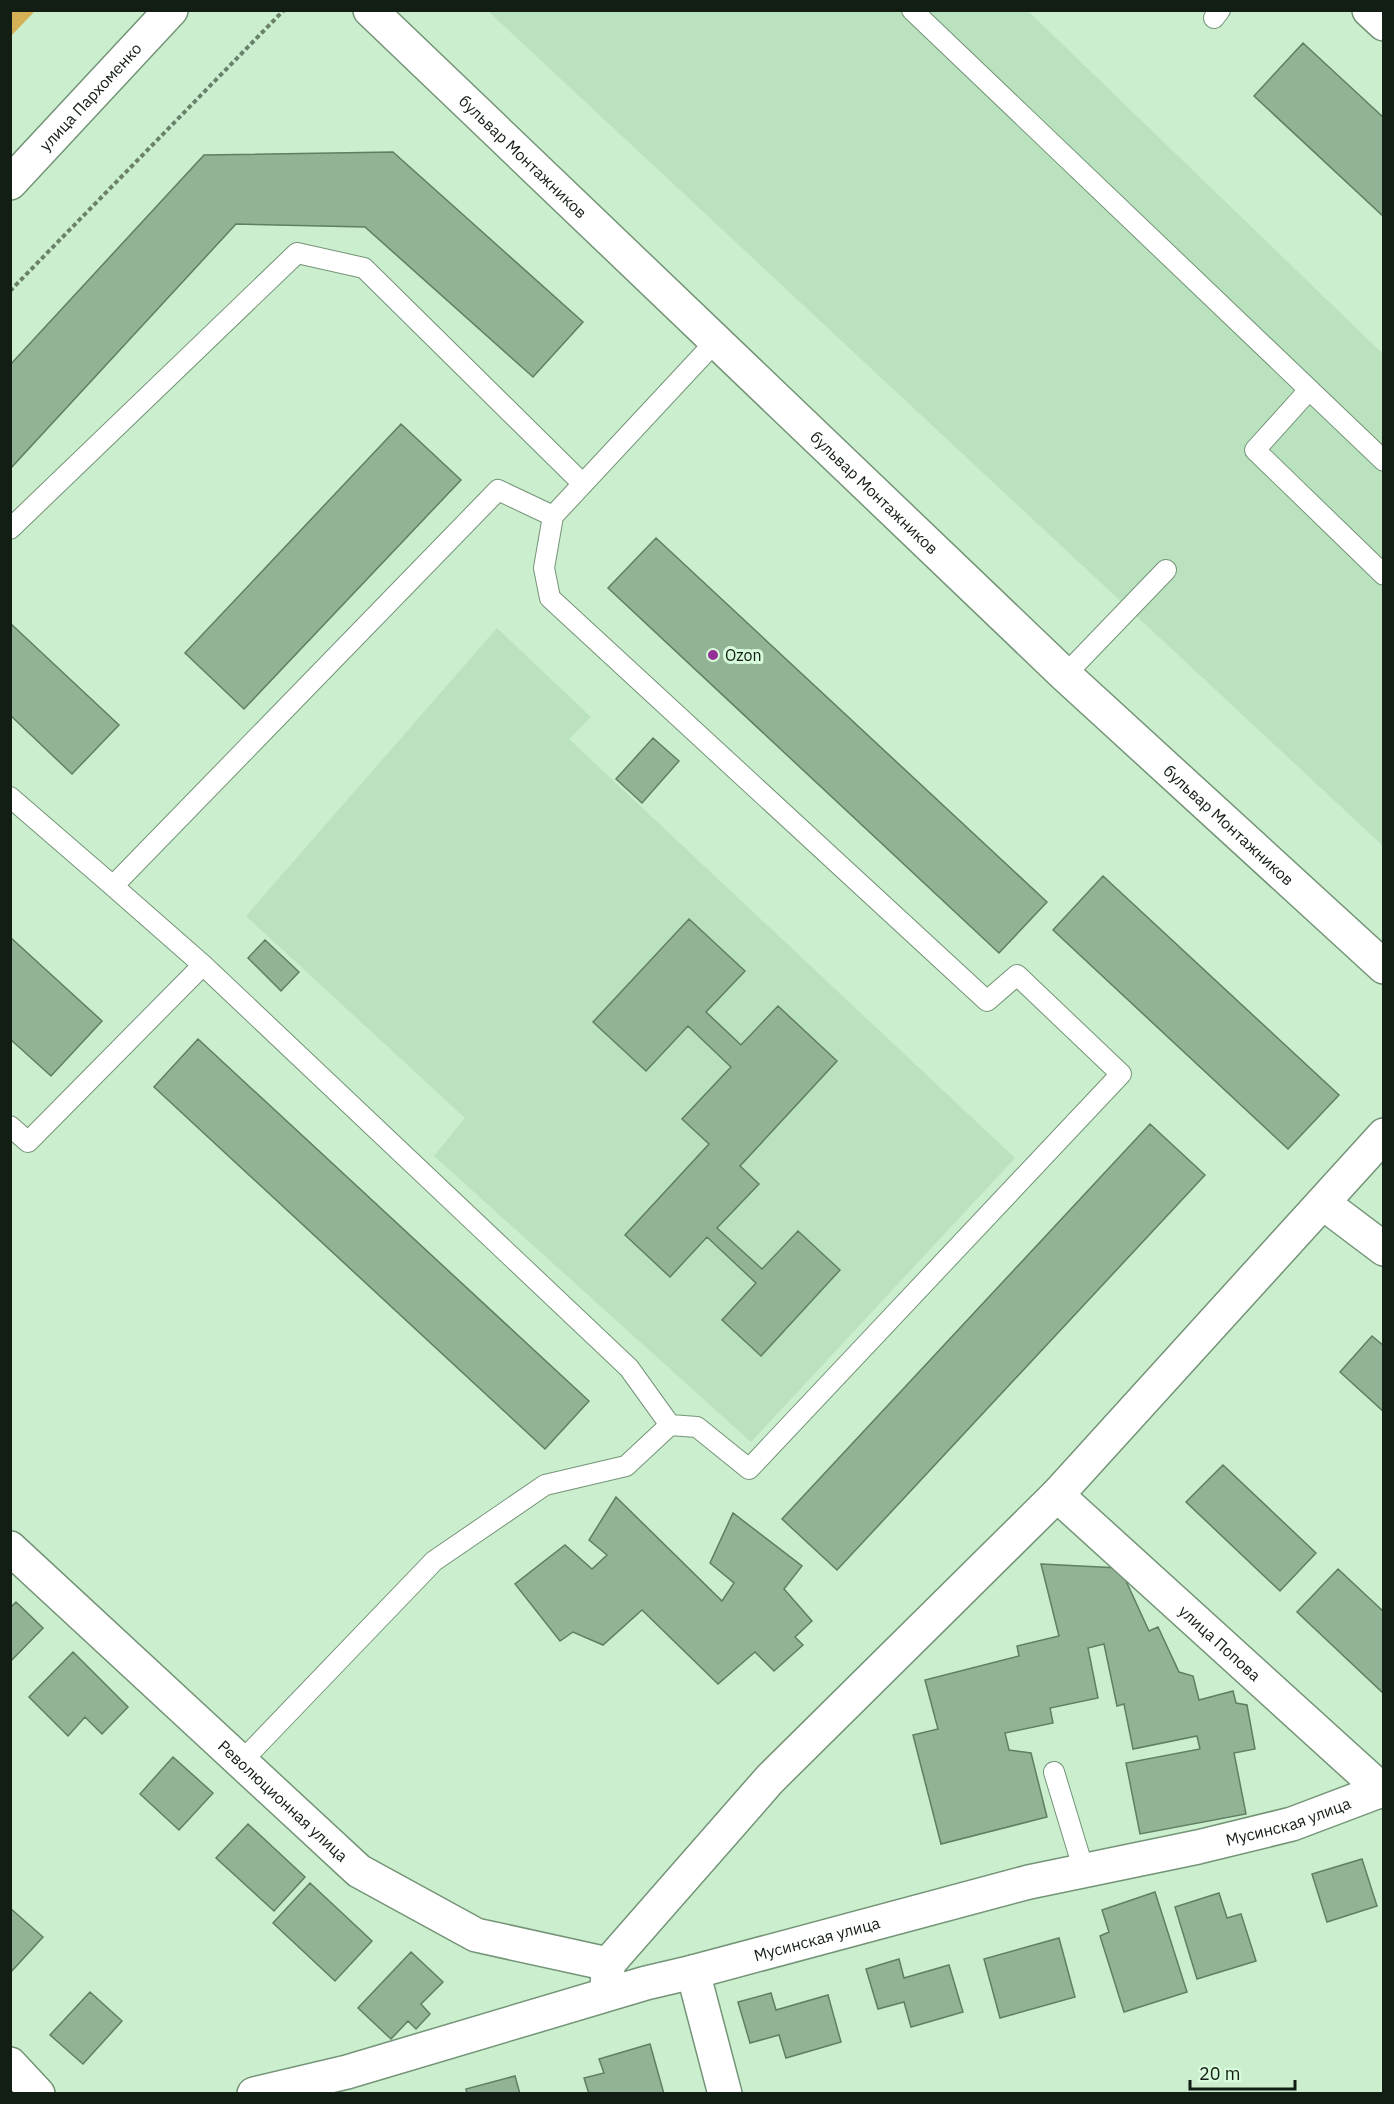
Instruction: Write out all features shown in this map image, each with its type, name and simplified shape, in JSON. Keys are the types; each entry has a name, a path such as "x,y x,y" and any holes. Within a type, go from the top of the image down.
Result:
{"street":[{"name":"улица Пархоменко","path":"10,183 171,10"},
{"name":"бульвар Монтажников","path":"370,10 1065,675 1383,967"},
{"path":"1369,10 1383,24"},
{"path":"608,1979 770,1779 1057,1495 1383,1135"},
{"path":"1323,1203 1383,1249"},
{"name":"улица Попова","path":"1057,1495 1382,1791"},
{"name":"Революционная улица","path":"10,1548 359,1872 476,1935 608,1979"},
{"name":"Мусинская улица","path":"254,2094 347,2072 574,2005 608,1979 693,1972 1029,1882 1198,1847 1292,1824 1382,1791"},
{"path":"693,1972 725,2094"},
{"path":"10,2064 38,2094"}],"lane":[{"path":"912,10 1383,461"},
{"path":"10,529 297,253 364,268 583,484"},
{"path":"241,1762 434,1561 545,1485 626,1466 670,1425 697,1427 749,1469 1121,1074 1017,975 987,1001 550,598 544,568 553,516 716,341"},
{"path":"1309,390 1255,450 1383,575"},
{"path":"113,886 498,490 553,516"},
{"path":"1065,675 1166,570"},
{"path":"10,797 203,965 629,1368 670,1425"},
{"path":"10,1126 28,1142 203,965"},
{"path":"1054,1772 1084,1871"}],"path":[{"path":"10,291 284,10"}],"shaded area":[{"path":"10,11 35,11 11,36"},
{"path":"488,11 1028,11 1383,354 1383,846"},
{"path":"497,628 591,717 569,739 1015,1158 751,1442 434,1156 465,1118 246,916"}],"building":[{"path":"1303,43 1384,118 1384,217 1254,96"},
{"path":"393,152 583,322 533,377 365,227 236,224 10,469 10,365 204,155"},
{"path":"401,424 461,480 244,709 185,653"},
{"path":"656,538 1047,902 999,953 608,588"},
{"path":"10,623 119,725 72,774 10,715"},
{"path":"653,738 679,761 642,803 616,779"},
{"path":"1103,876 1339,1095 1288,1149 1053,930"},
{"path":"689,919 745,971 706,1012 741,1045 778,1006 837,1061 740,1166 759,1184 717,1228 762,1269 798,1231 840,1270 761,1356 722,1320 756,1283 707,1237 670,1277 625,1235 709,1144 682,1119 731,1067 688,1026 646,1071 593,1022"},
{"path":"10,937 102,1021 51,1076 10,1039"},
{"path":"265,940 299,972 281,991 248,958"},
{"path":"198,1039 589,1401 545,1449 154,1087"},
{"path":"1150,1124 1205,1175 837,1570 782,1519"},
{"path":"1372,1336 1384,1346 1384,1412 1340,1372"},
{"path":"1223,1465 1316,1553 1280,1591 1186,1502"},
{"path":"616,1497 722,1601 734,1583 710,1563 733,1513 802,1566 784,1589 812,1621 795,1637 803,1645 774,1671 755,1652 718,1684 642,1610 603,1645 573,1632 560,1641 515,1584 565,1545 592,1569 607,1555 589,1540"},
{"path":"1041,1564 1120,1568 1149,1631 1158,1627 1179,1672 1193,1676 1199,1700 1233,1691 1236,1703 1247,1705 1255,1749 1234,1753 1246,1814 1140,1834 1126,1763 1200,1749 1197,1736 1133,1749 1124,1704 1117,1706 1104,1644 1088,1648 1098,1698 1050,1708 1053,1723 1005,1733 1009,1750 1031,1753 1047,1817 941,1844 913,1735 938,1729 925,1680 1019,1656 1017,1646 1059,1636"},
{"path":"1338,1569 1384,1612 1384,1694 1297,1612"},
{"path":"16,1602 43,1628 10,1662 10,1608"},
{"path":"73,1652 128,1707 102,1734 85,1717 68,1736 29,1697"},
{"path":"173,1757 213,1793 179,1830 140,1794"},
{"path":"248,1824 305,1877 274,1911 216,1858"},
{"path":"1362,1859 1377,1906 1327,1922 1312,1874"},
{"path":"310,1883 372,1941 335,1981 273,1923"},
{"path":"1155,1892 1187,1992 1124,2012 1100,1936 1109,1932 1102,1910"},
{"path":"1219,1893 1227,1918 1241,1914 1256,1961 1197,1979 1175,1907"},
{"path":"10,1908 43,1937 10,1973"},
{"path":"1059,1938 1075,1997 1000,2018 984,1959"},
{"path":"411,1952 443,1982 421,2004 430,2014 416,2029 408,2021 391,2039 358,2008"},
{"path":"899,1959 904,1978 949,1965 963,2012 911,2027 904,2002 878,2009 866,1969"},
{"path":"90,1992 122,2021 83,2064 50,2035"},
{"path":"771,1993 776,2010 828,1995 841,2042 786,2058 779,2035 750,2043 738,2002"},
{"path":"650,2044 664,2094 589,2094 584,2078 604,2073 599,2059"},
{"path":"515,2076 520,2094 467,2094 466,2089"}],"place":[{"name":"Ozon","path":"713,655"}]}
